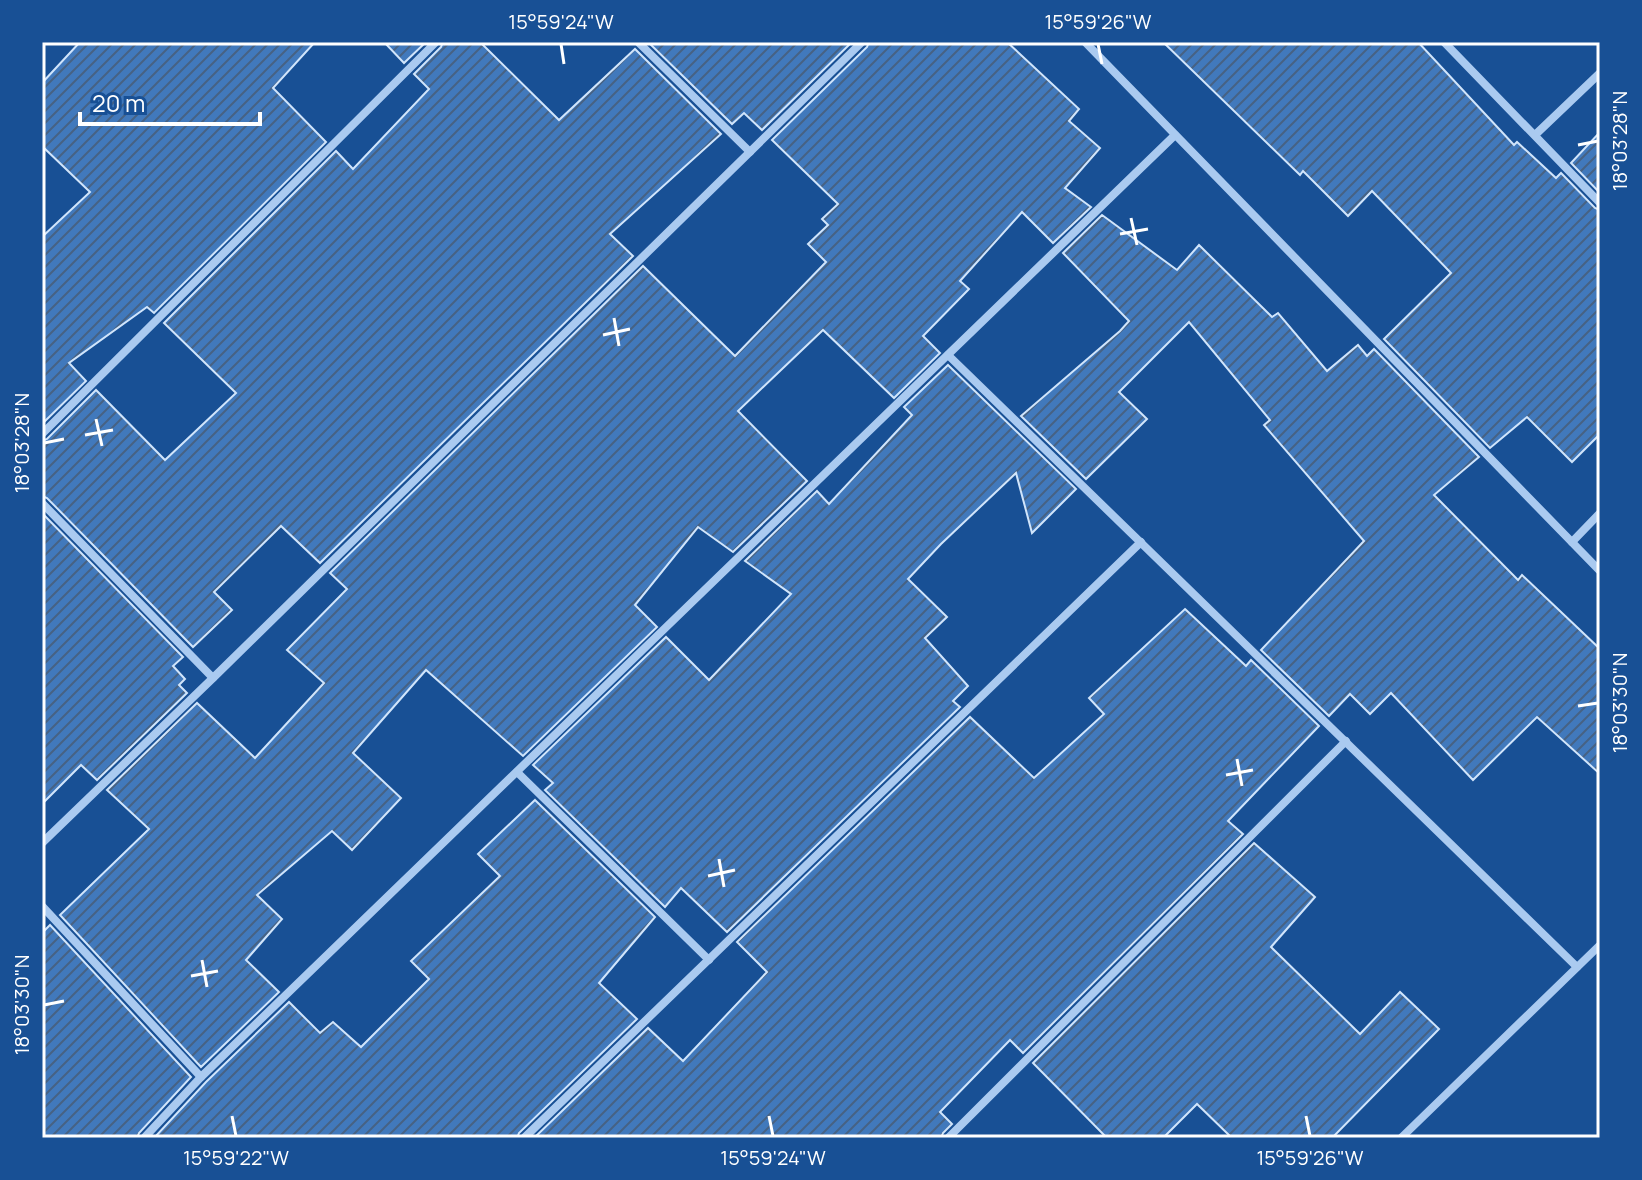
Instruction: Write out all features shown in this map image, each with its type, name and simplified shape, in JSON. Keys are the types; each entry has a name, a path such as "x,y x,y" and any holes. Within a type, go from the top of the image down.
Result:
{"street":[{"path":"42,434 436,42"},
{"path":"638,42 750,152"},
{"path":"42,843 862,42"},
{"path":"1085,42 1600,571"},
{"path":"1444,42 1600,203"},
{"path":"1535,135 1600,73"},
{"path":"144,1138 201,1077 1175,135"},
{"path":"948,355 1577,967"},
{"path":"42,503 213,678"},
{"path":"1572,542 1600,513"},
{"path":"524,1138 1141,542"},
{"path":"948,1138 1346,741"},
{"path":"517,772 709,960"},
{"path":"42,906 201,1077"},
{"path":"1401,1138 1600,945"}],"building":[{"path":"80,42 315,42 273,88 326,142 154,313 147,307 69,363 86,381 42,424 42,237 90,192 42,146 42,83"},
{"path":"384,42 426,42 404,63"},
{"path":"443,42 480,42 559,120 635,49 721,134 610,234 633,256 320,563 281,526 214,592 232,610 193,647 42,496 42,441 96,390 165,460 236,393 164,323 336,151 353,169 429,89 414,74"},
{"path":"648,42 852,42 762,130 744,113 732,124"},
{"path":"869,42 1007,42 1079,109 1069,121 1100,148 1065,188 1091,207 1053,243 1022,212 960,281 969,289 923,336 940,353 894,398 823,330 738,411 807,481 733,552 698,527 635,605 657,627 523,756 426,670 353,753 401,798 352,850 332,831 257,895 282,919 246,960 279,992 201,1067 60,915 149,829 107,790 197,703 255,758 324,683 287,650 347,589 330,573 643,266 735,356 826,262 808,244 828,225 822,219 838,204 772,140"},
{"path":"1163,42 1418,42 1514,145 1517,142 1556,178 1561,173 1600,210 1600,434 1572,462 1527,417 1490,448 1384,339 1451,273 1372,191 1348,216 1303,171 1300,175"},
{"path":"1600,132 1600,193 1571,163"},
{"path":"1102,215 1177,270 1199,245 1272,317 1278,313 1327,371 1358,345 1367,356 1374,349 1479,457 1434,495 1518,580 1522,575 1600,649 1600,774 1537,717 1473,780 1391,693 1370,714 1350,694 1329,716 1261,650 1364,541 1264,425 1270,420 1189,322 1119,392 1147,419 1086,479 1021,416 1129,321 1063,253"},
{"path":"948,365 1076,489 1032,533 1016,473 908,579 947,617 925,638 968,686 953,701 960,707 727,932 681,888 665,907 545,790 553,783 533,765 666,637 709,680 791,594 745,561 817,491 829,504 912,415 904,407"},
{"path":"42,513 183,657 173,666 185,679 179,685 187,693 97,780 81,765 42,804"},
{"path":"1185,609 1246,666 1251,660 1319,726 1228,821 1243,834 1023,1053 1010,1040 940,1112 952,1124 941,1138 534,1138 648,1028 683,1061 767,972 737,942 970,717 1034,778 1104,714 1089,698"},
{"path":"535,800 655,917 599,983 637,1019 517,1138 154,1138 206,1082 289,1002 320,1033 333,1022 361,1047 429,979 411,961 500,876 478,854"},
{"path":"1254,843 1315,897 1271,947 1360,1034 1400,992 1439,1029 1332,1138 1232,1138 1197,1104 1163,1138 1107,1138 1033,1063"},
{"path":"50,925 191,1077 137,1138 42,1138 42,933"}]}
